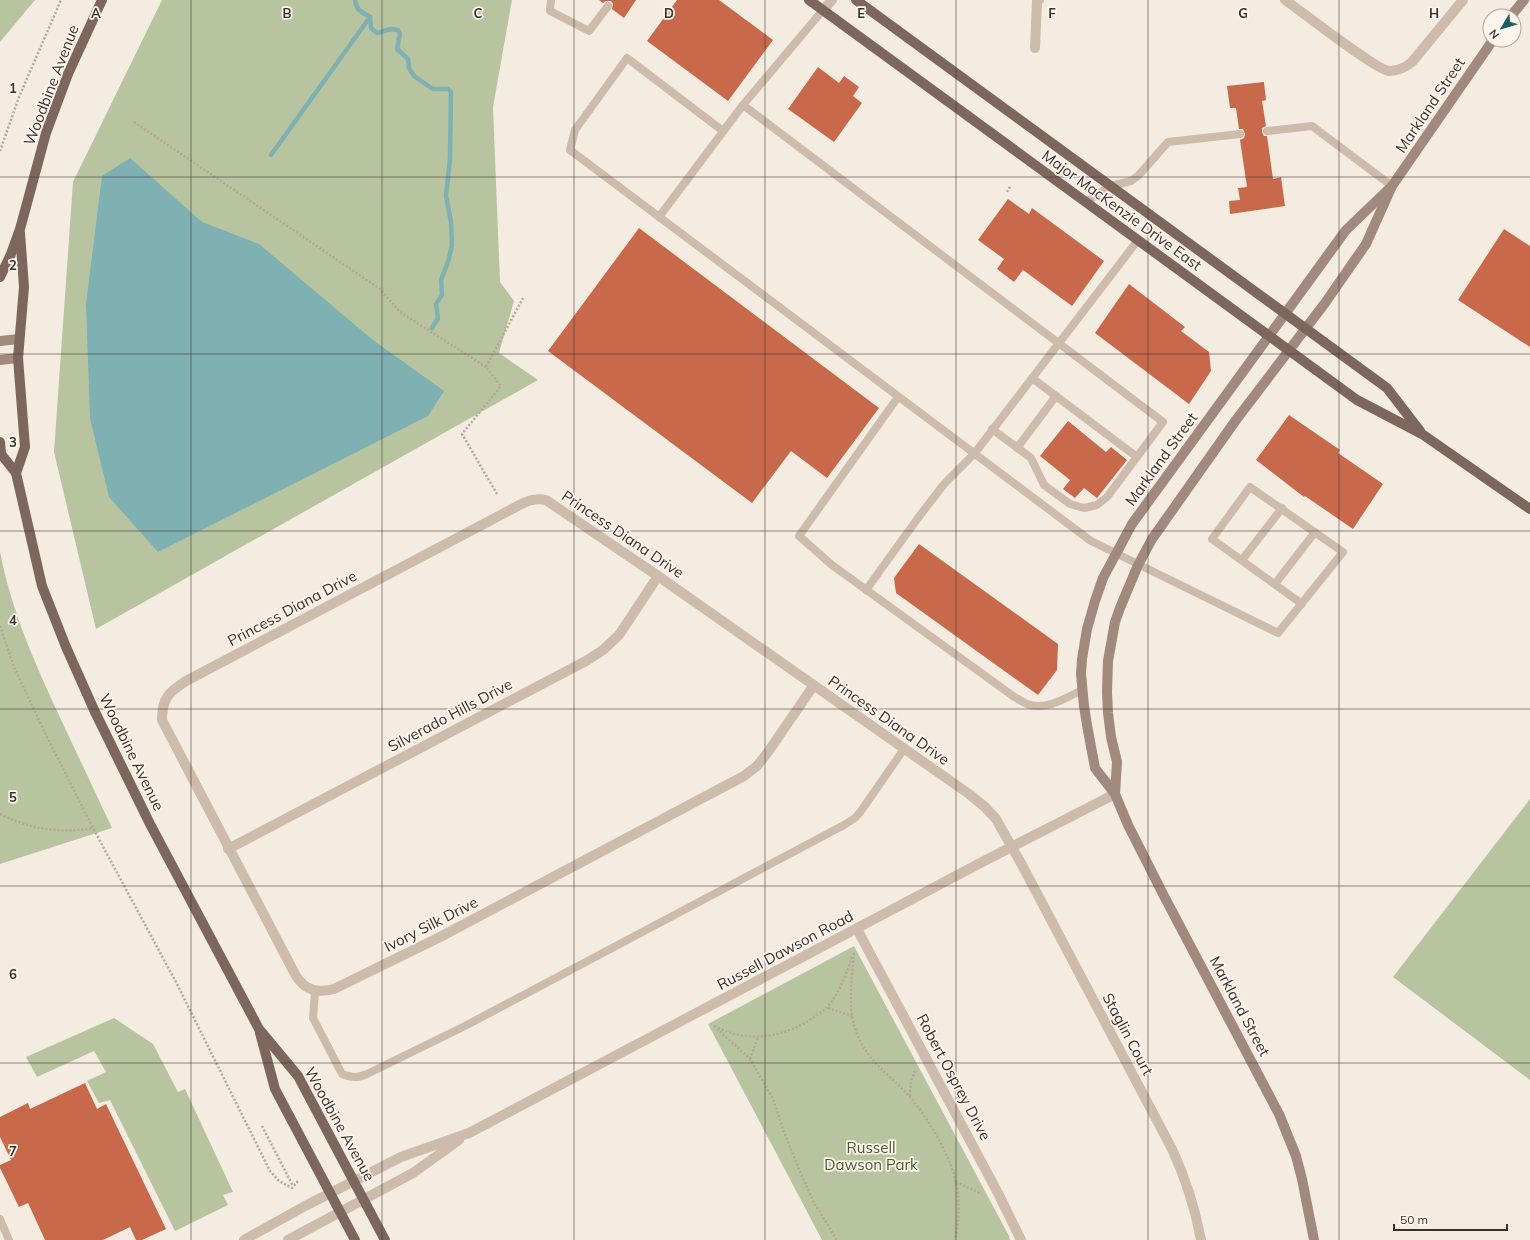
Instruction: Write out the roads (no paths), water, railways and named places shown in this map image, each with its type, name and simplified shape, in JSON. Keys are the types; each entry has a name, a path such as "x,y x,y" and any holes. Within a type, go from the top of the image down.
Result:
{"main road":[{"name":"Woodbine Avenue","path":"0,277 12,254 20,229 46,133 68,74 102,0"},
{"name":"Major MacKenzie Drive East","path":"809,0 1357,400 1422,434 1530,509"},
{"name":"Major MacKenzie Drive East","path":"856,0 1387,388 1422,434"},
{"name":"Woodbine Avenue","path":"16,473 25,447 18,358 24,287 20,229"},
{"name":"Woodbine Avenue","path":"0,442 1,454 16,473 42,586 66,647 95,712 150,824 259,1029 298,1076 385,1240"},
{"name":"Woodbine Avenue","path":"259,1029 275,1089 355,1240"}],"street":[{"path":"823,10 832,0"},
{"path":"1035,48 1037,2 1039,0"},
{"path":"1285,0 1372,63 1389,71 1405,67 1412,62 1462,0"},
{"path":"1518,8 1524,0"},
{"name":"Markland Street","path":"1115,794 1117,762 1111,736 1108,713 1108,661 1115,622 1138,565 1152,539 1236,420 1306,328 1366,244 1392,186 1487,48"},
{"name":"Markland Street","path":"1314,1240 1302,1179 1294,1151 1279,1114 1164,896 1128,825 1115,794 1095,768 1082,690 1082,659 1087,629 1103,578 1132,524 1346,230 1392,186"},
{"path":"0,341 19,339"},
{"path":"0,360 18,358"},
{"name":"Princess Diana Drive","path":"228,849 162,720 162,709 166,698 173,689 530,500 539,498 552,504 658,576 985,807 996,819 1012,848"},
{"name":"Silverado Hills Drive","path":"228,849 597,654 620,635 658,576"},
{"name":"Ivory Silk Drive","path":"315,992 334,990 440,937 739,779 757,766 814,685"},
{"name":"Russell Dawson Road","path":"288,1240 413,1173 469,1133 1115,794"},
{"name":"Staglin Court","path":"1012,848 1172,1149 1187,1185 1197,1216 1201,1240"},
{"path":"228,849 296,976 301,984 315,992"},
{"name":"Robert Osprey Drive","path":"857,929 999,1195 1021,1240"},
{"name":"Russell Dawson Road","path":"244,1240 330,1193 401,1157 469,1133"}],"lane":[{"path":"551,0 550,11 589,31 608,6"},
{"path":"659,217 743,105 823,10"},
{"path":"723,131 627,58 575,130 570,150 1091,541 1278,633 1302,604 1343,552 1250,487 1212,539 1302,604"},
{"path":"743,105 1163,422 1107,497 1097,505 1084,508 1070,504 1044,485 1031,458 992,429"},
{"path":"1267,131 1312,126 1392,186"},
{"path":"1086,202 1110,186 1131,181 1138,176 1168,142 1240,134"},
{"path":"866,590 940,490 974,454 1138,240"},
{"path":"1032,378 1137,457"},
{"path":"1017,448 1056,396"},
{"path":"898,397 799,536 832,565 1013,696 1028,704 1041,706 1050,705 1082,690"},
{"path":"1242,560 1282,508"},
{"path":"1275,584 1315,532"},
{"path":"315,992 313,1018 342,1074 359,1078 465,1026 844,826 855,818 861,811 904,749"},
{"path":"0,1219 9,1240"}],"water":[{"path":"130,158 202,222 259,244 373,340 444,391 428,416 158,552 109,497 90,418 86,304 102,176"}],"waterway":[{"path":"355,0 358,9 370,17"},
{"path":"370,17 371,28 377,33 391,29 398,30 400,34 397,49 408,59 409,68 414,76 433,89 448,89 451,92 450,158 446,196 451,222 452,245 448,262 441,280 442,295 436,304 438,318 432,328"},
{"path":"271,155 370,17"}],"park label":[{"name":"Russell Dawson Park","path":"871,1156"}]}
